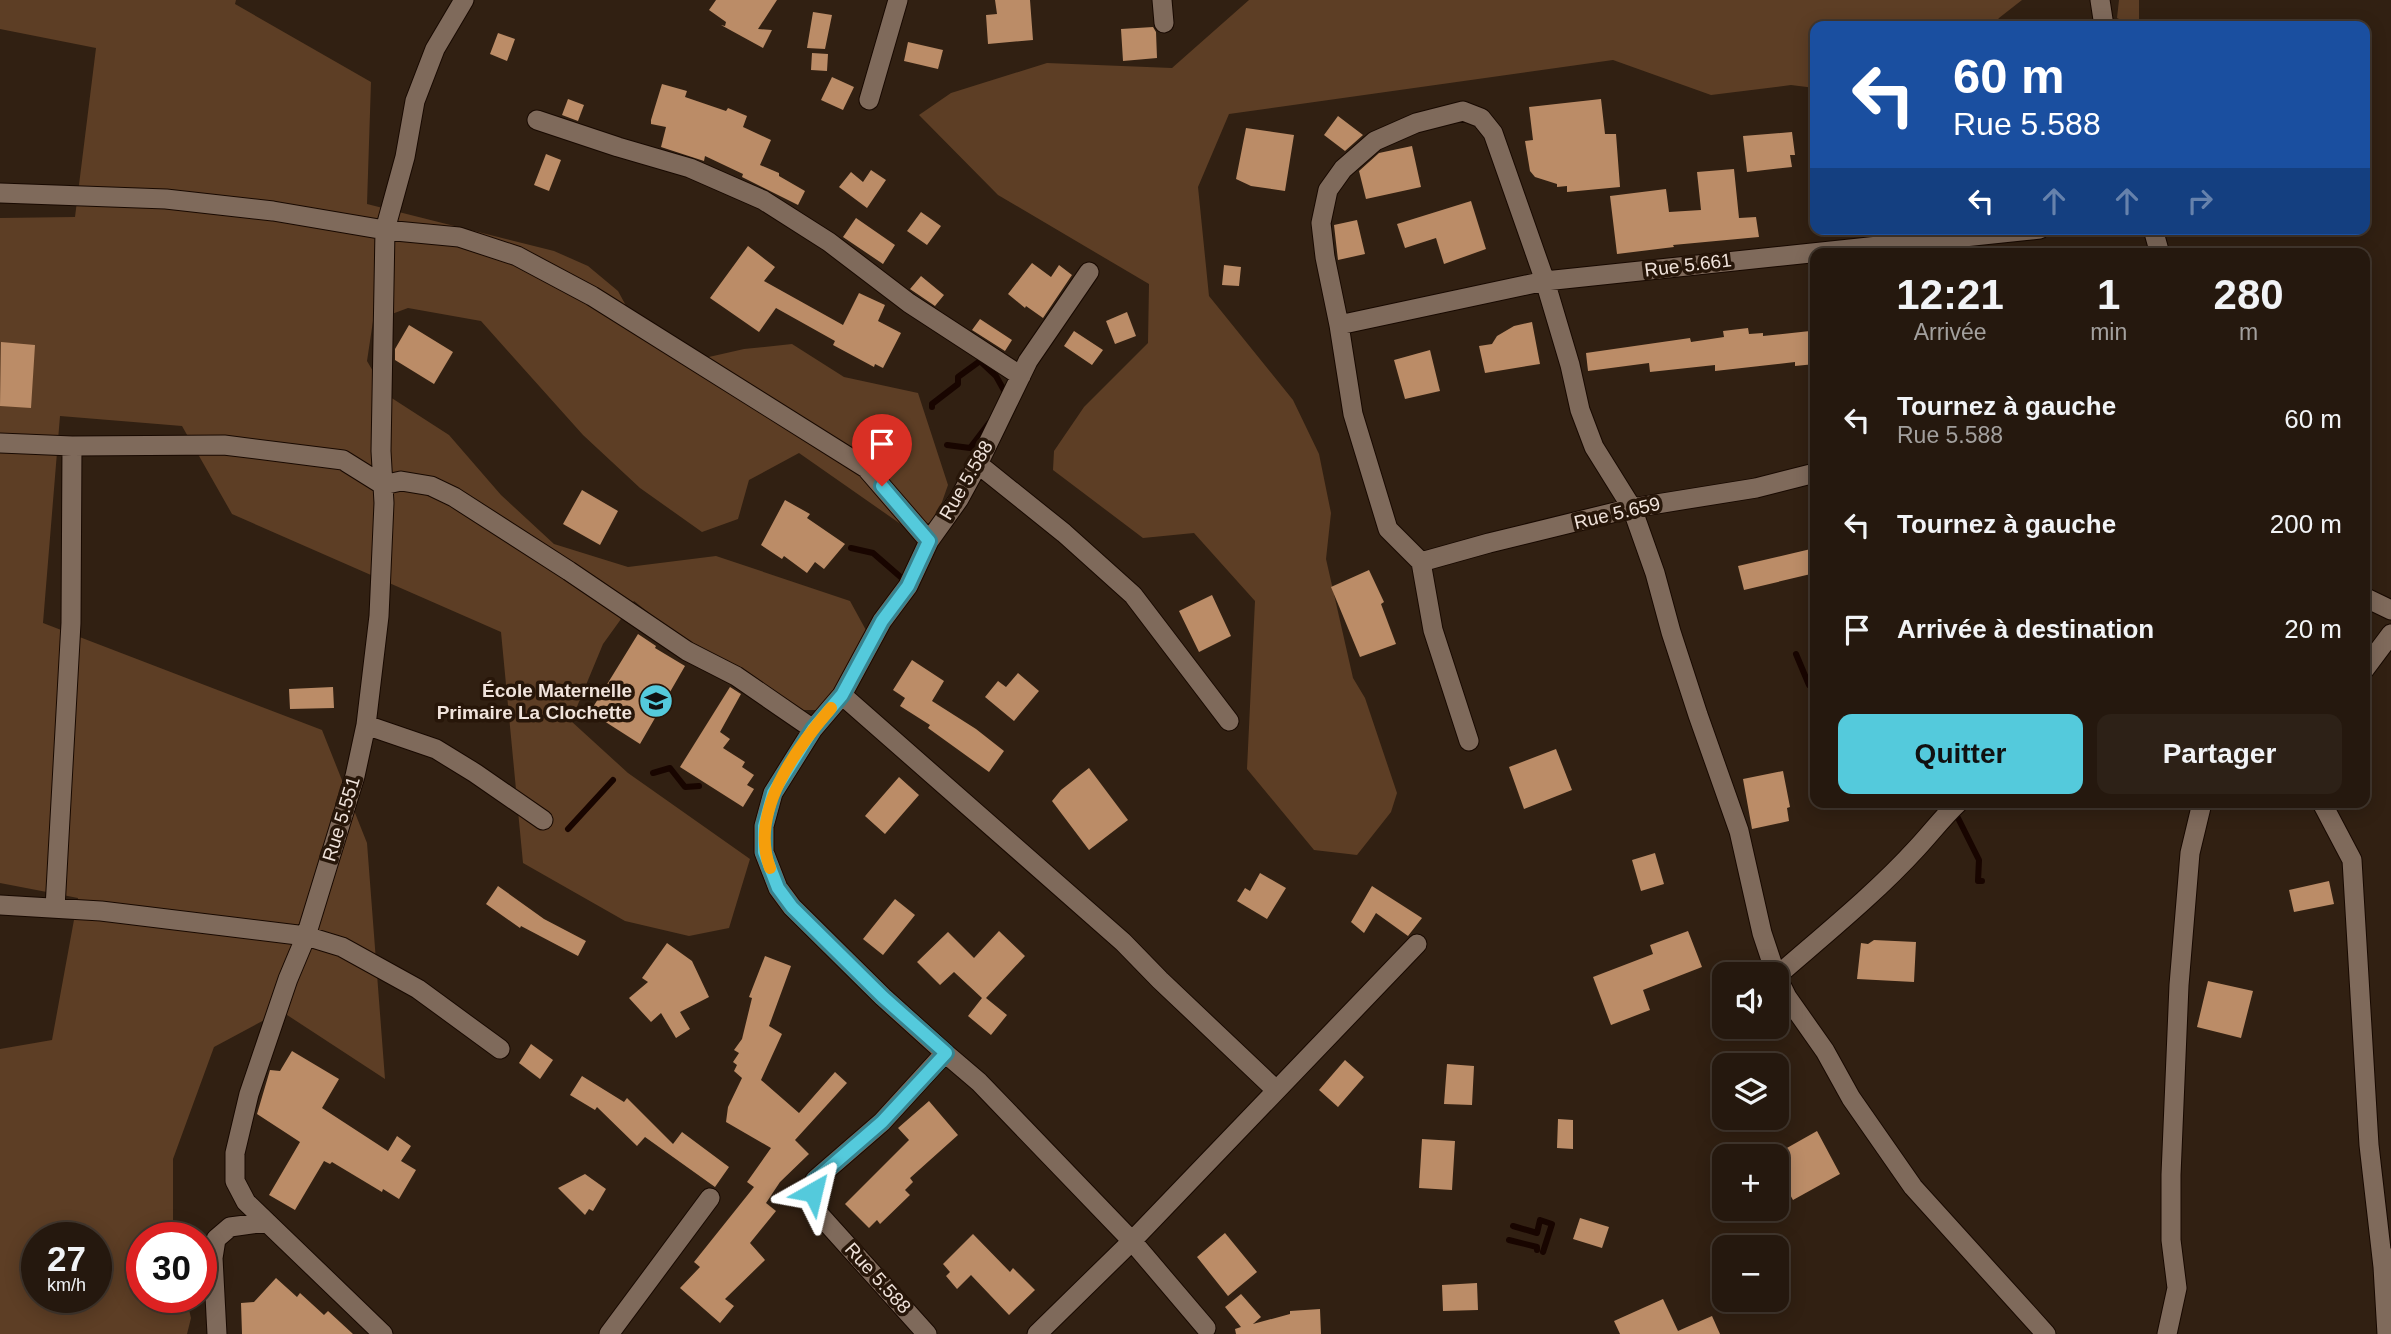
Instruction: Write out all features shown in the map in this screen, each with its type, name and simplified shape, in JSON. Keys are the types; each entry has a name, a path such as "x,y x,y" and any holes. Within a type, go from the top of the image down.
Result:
{"street":[{"name":"Rue 5.551","path":"374,1331 246,1202 235,1181 235,1153 249,1094 288,979 306,936 355,776 366,725 379,616 386,230 405,157 415,101 435,49 464,0"},
{"path":"869,100 898,0"},
{"path":"1162,0 1164,23"},
{"path":"2100,0 2103,21"},
{"path":"1469,741 1433,630 1421,562 1388,529 1353,414 1321,223 1328,190 1343,169 1375,141 1416,122 1463,111 1481,118 1493,133 1545,281 1570,365 1580,410 1594,447 1632,508 1655,573 1698,715 1739,831 1762,933 1772,962"},
{"path":"537,120 690,168 763,200 829,242 909,303 1021,376"},
{"path":"0,193 166,199 273,211 386,230 459,237 517,256 592,296 866,468 929,541"},
{"name":"Rue 5.661","path":"1877,248 1988,235"},
{"name":"Rue 5.661","path":"1339,324 1545,281 1810,255"},
{"name":"Rue 5.588","path":"928,1334 818,1213 813,1192 815,1180 882,1122 946,1053 883,997 792,907 778,888 764,852 764,826 773,793 813,729 842,695 882,621 908,586 929,541 959,499 1028,362 1089,272"},
{"path":"0,443 72,446 223,444 343,460 383,485 401,481 431,486 454,496 558,563 636,618 687,651 736,676 813,729"},
{"path":"55,908 71,623 72,446"},
{"path":"978,464 1064,533 1133,595 1229,721"},
{"name":"Rue 5.659","path":"1421,562 1632,508 1756,488 1810,474"},
{"path":"2370,600 2391,610"},
{"path":"2370,662 2391,634"},
{"path":"842,695 1105,925 1276,1090"},
{"path":"366,725 436,749 543,820"},
{"path":"1789,964 1875,890 1953,808"},
{"path":"2167,1334 2177,1288 2171,1240 2171,1175 2179,985 2190,853 2201,808"},
{"path":"2325,808 2352,860 2369,1145 2387,1262 2387,1334"},
{"path":"0,905 198,921 306,936 342,947 418,989 500,1049"},
{"path":"1037,1334 1132,1241 1417,944"},
{"path":"1789,1000 1825,1051 1851,1098 1913,1187 2046,1334"},
{"path":"946,1053 979,1082 1132,1241 1206,1328"},
{"path":"609,1334 710,1198"},
{"path":"217,1334 214,1258 216,1239 230,1227 267,1222"}],"shaded area":[{"path":"0,0 236,0 235,4 371,82 367,204 554,251 588,266 618,291 637,326 700,359 744,349 792,344 844,377 918,393 948,485 936,519 912,532 799,453 749,480 738,519 702,532 640,488 583,435 481,321 408,308 373,321 367,361 387,395 449,435 501,495 554,544 628,567 716,556 850,601 867,632 822,710 779,710 727,675 634,601 603,644 571,721 628,773 750,859 729,928 689,936 625,921 523,863 501,632 232,514 182,426 60,416 43,623 322,730 367,843 385,1079 281,1011 214,1047 173,1159 173,1222 126,1222 126,1313 190,1313 187,1334 0,1334 0,1049 52,1040 78,898 0,883 0,218 75,217 96,48 0,29"},
{"path":"1249,0 2022,0 1997,21 1810,21 1810,87 1791,85 1711,95 1613,60 1229,114 1198,187 1209,296 1293,400 1319,454 1331,513 1326,559 1353,678 1365,698 1397,793 1391,812 1357,855 1314,850 1247,769 1255,601 1194,533 1143,538 1053,470 1054,451 1084,407 1148,343 1149,284 998,195 919,115 951,93 1047,63 1172,68"},
{"path":"2119,0 2139,0 2139,21 2123,21 2117,18"}],"building":[{"path":"716,0 777,0 758,29 772,30 763,48 721,25 725,26 726,22 709,10"},
{"path":"995,0 1030,0 1033,40 988,44 986,15 997,14"},
{"path":"813,12 832,15 825,49 807,48"},
{"path":"1153,27 1156,32 1157,58 1123,61 1121,29"},
{"path":"498,33 515,39 507,61 490,54"},
{"path":"908,42 943,50 938,69 904,61"},
{"path":"812,53 828,54 827,71 811,70"},
{"path":"832,77 854,87 843,110 821,100"},
{"path":"662,84 687,91 685,97 747,116 743,127 771,140 760,165 779,173 779,176 805,191 798,205 705,156 704,161 661,147 666,127 651,124 651,120"},
{"path":"568,99 584,105 578,121 562,115"},
{"path":"1601,99 1605,134 1616,134 1620,187 1567,192 1567,186 1557,187 1557,184 1535,177 1530,171 1525,141 1533,140 1529,107"},
{"path":"1338,116 1363,135 1345,151 1324,135"},
{"path":"1246,128 1294,135 1285,191 1251,186 1236,179"},
{"path":"1792,132 1795,155 1790,155 1792,167 1747,172 1743,136"},
{"path":"1412,146 1421,187 1366,199 1359,171 1379,153"},
{"path":"546,154 561,160 549,191 534,185"},
{"path":"1734,169 1739,218 1756,217 1759,237 1673,245 1674,247 1617,254 1610,196 1666,189 1669,212 1701,210 1697,172"},
{"path":"871,170 886,180 867,208 839,187 851,172 863,182"},
{"path":"1471,201 1486,249 1444,264 1436,238 1405,248 1397,224"},
{"path":"921,212 941,226 927,245 907,231"},
{"path":"856,218 895,245 883,264 843,237"},
{"path":"1357,220 1365,254 1338,260 1334,225"},
{"path":"748,246 775,267 764,281 843,325 859,293 885,305 878,321 901,333 883,368 875,364 874,367 833,345 835,341 776,308 759,332 710,298"},
{"path":"1032,263 1051,277 1059,265 1072,275 1043,318 1008,294"},
{"path":"1224,265 1241,267 1239,286 1222,285"},
{"path":"921,276 944,295 935,306 910,289"},
{"path":"1127,312 1136,336 1115,344 1106,321"},
{"path":"980,319 1012,340 1005,351 972,330"},
{"path":"1532,322 1540,364 1485,373 1479,346 1492,344 1497,336 1514,326"},
{"path":"409,325 453,352 434,384 395,360 395,349"},
{"path":"1748,328 1749,334 1763,333 1763,336 1810,331 1810,364 1795,366 1795,362 1715,371 1715,365 1650,372 1649,363 1588,371 1586,353 1690,338 1691,342 1724,337 1723,331"},
{"path":"1074,331 1103,350 1092,365 1064,346"},
{"path":"1,342 35,345 31,408 0,406"},
{"path":"1430,350 1440,391 1405,399 1394,360"},
{"path":"582,490 618,511 600,545 563,524"},
{"path":"785,500 810,514 807,518 845,544 824,569 815,562 807,573 784,556 782,559 761,545"},
{"path":"1810,549 1810,574 1744,590 1738,566"},
{"path":"1369,570 1384,602 1381,604 1396,644 1360,657 1331,587"},
{"path":"1212,595 1231,636 1199,652 1179,611"},
{"path":"638,634 685,666 640,744 590,712"},
{"path":"912,660 944,681 932,701 1004,751 989,772 928,728 930,725 900,706 905,698 893,690"},
{"path":"1018,673 1039,691 1014,721 985,697 998,681 1006,687"},
{"path":"333,687 334,708 290,709 289,689"},
{"path":"730,687 741,694 720,732 730,739 723,748 745,762 742,767 754,775 747,785 754,789 743,807 680,767"},
{"path":"1556,749 1572,790 1524,809 1509,767"},
{"path":"1089,768 1128,820 1089,850 1052,801 1061,790"},
{"path":"1783,771 1790,807 1787,808 1789,821 1752,829 1743,779"},
{"path":"899,777 919,795 885,834 865,816"},
{"path":"1655,853 1664,884 1641,891 1632,860"},
{"path":"1260,873 1286,888 1267,919 1237,901 1245,888 1250,891"},
{"path":"2329,881 2334,904 2294,912 2289,890"},
{"path":"498,886 544,919 586,941 578,956 521,926 520,928 486,904"},
{"path":"1372,886 1422,918 1408,936 1376,913 1364,933 1351,922"},
{"path":"895,899 915,915 883,955 863,939"},
{"path":"999,931 1025,956 986,998 1007,1015 991,1035 968,1016 982,998 954,972 940,985 917,962 948,932 974,958"},
{"path":"1688,931 1702,967 1643,990 1650,1010 1611,1025 1593,977 1653,954 1650,945"},
{"path":"1874,940 1916,942 1914,982 1857,979 1861,943 1868,944"},
{"path":"667,943 692,961 709,997 680,1012 690,1029 676,1038 661,1013 651,1022 629,998 648,982 642,978"},
{"path":"765,956 791,966 769,1026 782,1034 761,1080 799,1113 835,1072 847,1083 795,1140 809,1154 780,1182 766,1203 776,1211 750,1243 765,1260 725,1299 734,1306 720,1323 680,1288 700,1267 694,1262 754,1187 747,1182 771,1148 726,1122 728,1107 742,1078 734,1071 737,1065 733,1062 739,1053 734,1050 742,1039 752,998 749,997"},
{"path":"2208,981 2253,991 2241,1038 2197,1027"},
{"path":"531,1044 553,1060 540,1079 519,1063"},
{"path":"292,1051 339,1079 322,1108 388,1151 397,1136 411,1146 401,1161 416,1170 399,1199 332,1162 330,1164 324,1161 295,1210 269,1195 300,1142 257,1114 270,1070 280,1071"},
{"path":"1345,1060 1364,1077 1338,1107 1319,1090"},
{"path":"1447,1064 1474,1066 1472,1105 1444,1104"},
{"path":"582,1076 624,1102 627,1098 673,1144 682,1132 729,1167 715,1187 645,1137 637,1146 597,1107 595,1110 570,1095"},
{"path":"929,1101 958,1135 910,1178 913,1182 905,1190 910,1195 880,1224 877,1220 869,1228 845,1204 909,1140 898,1128"},
{"path":"1558,1119 1573,1120 1573,1149 1557,1148"},
{"path":"1817,1131 1840,1174 1793,1200 1789,1193 1789,1147"},
{"path":"1422,1139 1455,1141 1452,1190 1419,1188"},
{"path":"585,1174 606,1189 593,1211 589,1209 585,1215 558,1188"},
{"path":"1580,1218 1609,1227 1602,1248 1573,1239"},
{"path":"1225,1233 1257,1272 1228,1296 1197,1257"},
{"path":"973,1234 1010,1272 1013,1268 1035,1290 1009,1315 971,1275 957,1289 946,1276 950,1272 943,1264"},
{"path":"276,1278 297,1297 300,1293 324,1315 328,1311 353,1334 242,1334 241,1303 254,1302"},
{"path":"1477,1283 1478,1310 1443,1311 1442,1285"},
{"path":"1241,1294 1261,1317 1253,1324 1290,1314 1290,1311 1320,1309 1321,1334 1236,1334 1235,1329 1241,1327 1225,1307"},
{"path":"1663,1299 1678,1331 1712,1316 1720,1334 1620,1334 1614,1321"}],"waterway":[{"path":"932,407 932,404 958,384 958,377 980,361 996,376 1006,394"},
{"path":"947,445 970,448 989,423"},
{"path":"851,548 873,553 904,580"},
{"path":"1796,654 1809,685"},
{"path":"653,773 670,768 685,787 699,786"},
{"path":"568,829 613,780"},
{"path":"1958,818 1979,860 1978,881 1982,881"},
{"path":"1513,1226 1537,1233 1540,1220 1552,1224 1543,1252"},
{"path":"1509,1240 1537,1247 1537,1250"}],"slow traffic":[{"path":"770,868 764,852 764,826 773,793 813,729 831,708"}],"place":[{"name":"École Maternelle Primaire La Clochette","path":"656,701"}],"route":[{"path":"813,1192 815,1180 882,1122 946,1053 883,997 792,907 778,888 764,852 764,826 773,793 813,729 842,695 882,621 908,586 929,541 882,486"}]}
